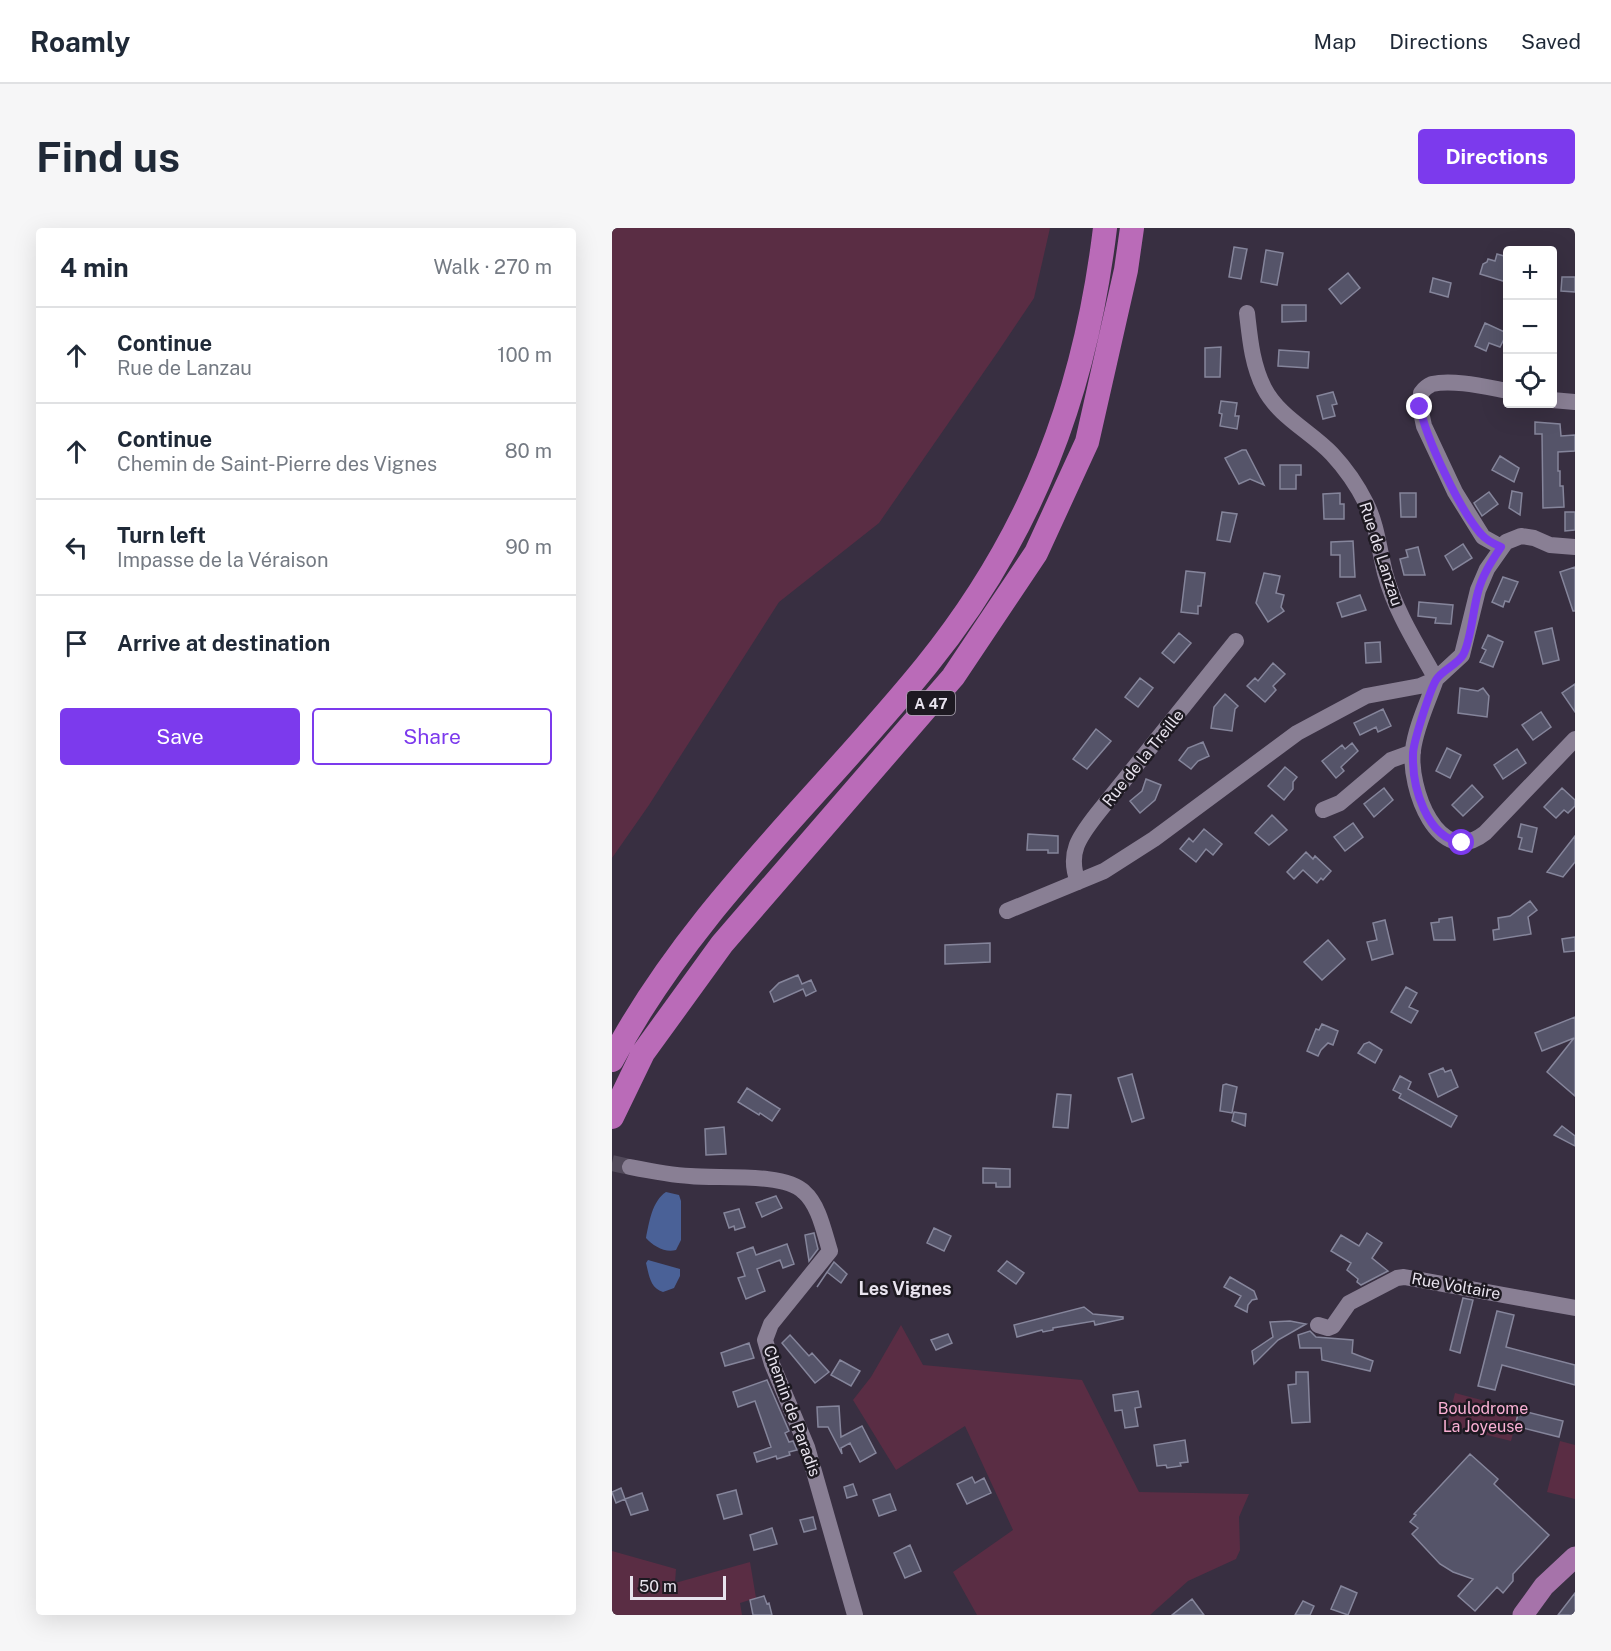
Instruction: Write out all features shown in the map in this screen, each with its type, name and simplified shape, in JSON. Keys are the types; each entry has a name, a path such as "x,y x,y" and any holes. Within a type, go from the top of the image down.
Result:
{"highway":[{"name":"A 47","path":"612,1060 643,1006 702,923 928,664 965,613 1011,542 1054,447 1068,408 1091,320 1105,228"},
{"name":"A 47","path":"612,1117 643,1053 722,944 953,677 1036,553 1087,442 1126,270 1132,228"}],"main road":[{"path":"1523,1615 1544,1586 1575,1557"}],"street":[{"name":"Rue de Lanzau","path":"1247,313 1254,363 1265,390 1283,414 1331,453 1353,478 1367,504 1377,534 1385,573 1398,608 1436,679"},
{"path":"1501,547 1483,537 1474,526 1455,492 1424,426 1420,400 1421,393 1429,385 1437,384 1475,385 1503,391"},
{"path":"1557,400 1575,402"},
{"path":"1007,911 1104,871 1154,840 1297,733 1366,696 1420,686 1436,679 1462,655 1478,590 1487,569 1506,542 1521,536 1534,538 1550,545 1575,547"},
{"name":"Rue de la Treille","path":"1078,882 1073,869 1073,854 1083,833 1236,641"},
{"path":"1436,679 1413,752 1417,789 1428,818 1440,834 1450,841 1462,843 1475,841 1485,833 1575,738"},
{"path":"1323,810 1341,804 1390,760 1413,752"},
{"name":"Chemin de Paradis","path":"630,1167 689,1176 775,1180 792,1184 804,1192 815,1207 830,1251 771,1324 765,1340 772,1364 807,1447 855,1615"},
{"name":"Rue Voltaire","path":"1318,1325 1328,1328 1332,1326 1349,1304 1397,1278 1404,1277 1575,1308"}],"green space":[{"path":"612,228 1050,228 1034,298 879,523 779,602 649,805 612,858"},
{"path":"901,1325 923,1365 1082,1380 1139,1492 1249,1494 1239,1517 1240,1550 1236,1559 1188,1581 1150,1615 977,1615 953,1572 1013,1530 965,1426 896,1470 853,1400 871,1377"},
{"name":"Boulodrome La Joyeuse","path":"1455,1393 1519,1410 1511,1441 1447,1425"},
{"path":"1560,1441 1575,1445 1575,1499 1547,1492"},
{"path":"612,1551 676,1569 675,1583 750,1562 756,1598 740,1603 742,1615 612,1615"}],"water":[{"path":"666,1192 679,1195 681,1201 681,1240 676,1250 672,1251 652,1244 646,1238 654,1207"},
{"path":"648,1260 680,1269 680,1276 674,1288 663,1292 655,1287 648,1272 646,1263"}],"building":[{"path":"1234,247 1247,249 1241,279 1229,277"},
{"path":"1266,250 1283,253 1277,285 1261,282"},
{"path":"1497,254 1503,256 1503,281 1480,274 1483,264 1488,259 1495,261"},
{"path":"1348,273 1360,288 1341,304 1329,289"},
{"path":"1562,277 1575,277 1575,292 1561,291"},
{"path":"1433,278 1451,283 1448,297 1430,292"},
{"path":"1282,305 1306,305 1306,321 1282,322"},
{"path":"1485,323 1503,331 1503,341 1500,347 1489,343 1486,351 1475,346"},
{"path":"1221,347 1220,377 1205,377 1205,348"},
{"path":"1279,350 1309,352 1308,368 1278,366"},
{"path":"1333,392 1337,404 1332,405 1335,416 1323,419 1317,396"},
{"path":"1221,401 1237,403 1235,416 1239,416 1237,429 1220,426"},
{"path":"1535,422 1560,424 1561,436 1575,435 1575,451 1558,452 1558,471 1560,471 1560,486 1563,486 1564,507 1543,508 1542,434 1535,434"},
{"path":"1246,450 1264,485 1250,479 1239,484 1225,458"},
{"path":"1500,456 1519,468 1514,482 1492,470"},
{"path":"1280,465 1301,465 1301,475 1296,475 1296,489 1280,489"},
{"path":"1512,491 1522,493 1520,515 1509,508"},
{"path":"1489,492 1498,504 1482,516 1474,503"},
{"path":"1340,493 1340,504 1344,504 1344,519 1324,519 1323,494"},
{"path":"1400,493 1416,493 1416,517 1401,517"},
{"path":"1222,512 1237,514 1230,542 1217,540"},
{"path":"1565,512 1575,512 1575,530 1565,531"},
{"path":"1353,541 1355,577 1340,577 1340,555 1331,555 1331,542"},
{"path":"1463,544 1472,558 1453,570 1445,556"},
{"path":"1418,547 1425,575 1404,575 1400,559 1408,557 1406,550"},
{"path":"1575,567 1575,611 1573,611 1560,572"},
{"path":"1186,571 1205,573 1198,614 1181,612"},
{"path":"1264,573 1280,576 1276,593 1284,595 1281,607 1284,611 1268,622 1256,603"},
{"path":"1503,577 1518,582 1509,602 1505,601 1503,607 1492,602"},
{"path":"1360,595 1366,610 1342,617 1337,603"},
{"path":"1419,602 1453,605 1451,624 1435,623 1436,618 1418,616"},
{"path":"1552,628 1559,660 1543,664 1535,632"},
{"path":"1179,633 1191,643 1174,663 1162,653"},
{"path":"1488,635 1503,642 1493,667 1480,662 1486,650 1482,648"},
{"path":"1380,642 1381,662 1366,663 1365,643"},
{"path":"1273,663 1285,674 1273,686 1276,690 1265,702 1247,686 1255,678 1258,681"},
{"path":"1140,678 1153,688 1138,707 1125,697"},
{"path":"1575,684 1575,712 1562,693"},
{"path":"1460,688 1478,691 1483,688 1489,696 1487,717 1458,713"},
{"path":"1225,694 1238,706 1235,709 1232,731 1211,728 1214,707"},
{"path":"1383,709 1391,726 1378,732 1376,727 1360,735 1354,723"},
{"path":"1541,712 1551,727 1533,740 1522,725"},
{"path":"1096,729 1111,741 1087,769 1073,759"},
{"path":"1203,742 1209,756 1198,761 1191,769 1179,760 1188,748"},
{"path":"1352,743 1358,751 1341,767 1344,771 1336,778 1322,761 1342,745 1345,749"},
{"path":"1447,748 1461,755 1450,778 1436,771"},
{"path":"1517,749 1526,763 1503,779 1494,765"},
{"path":"1285,767 1297,777 1293,782 1293,789 1284,800 1268,786"},
{"path":"1146,779 1161,785 1155,800 1140,813 1130,801 1142,791"},
{"path":"1472,785 1483,797 1463,816 1452,805"},
{"path":"1384,788 1393,800 1374,817 1364,804"},
{"path":"1562,788 1575,800 1575,806 1568,813 1564,810 1556,818 1544,807"},
{"path":"1272,815 1287,830 1269,845 1255,833"},
{"path":"1353,823 1363,837 1345,851 1334,837"},
{"path":"1521,824 1537,828 1532,852 1519,849 1522,838 1518,837"},
{"path":"1204,829 1222,844 1213,855 1206,849 1196,862 1180,849 1189,838 1193,842"},
{"path":"1028,834 1058,836 1058,853 1048,853 1048,850 1027,850"},
{"path":"1575,836 1575,862 1563,877 1547,872"},
{"path":"1306,852 1313,859 1315,856 1331,871 1317,883 1303,870 1294,879 1287,872"},
{"path":"1530,901 1537,910 1528,917 1531,934 1494,940 1493,930 1499,929 1498,918 1510,916"},
{"path":"1452,917 1455,940 1434,940 1431,923"},
{"path":"1385,920 1393,954 1372,960 1367,942 1377,940 1373,923"},
{"path":"1575,937 1575,951 1564,952 1562,939"},
{"path":"1328,940 1345,959 1322,980 1304,962"},
{"path":"990,943 990,962 945,964 945,945"},
{"path":"798,975 802,984 811,980 816,991 806,996 803,989 774,1002 770,992 779,983"},
{"path":"1406,987 1417,993 1409,1007 1418,1011 1411,1023 1391,1012"},
{"path":"1575,1017 1575,1096 1547,1072 1574,1038 1542,1051 1535,1033"},
{"path":"1322,1024 1338,1031 1333,1045 1328,1043 1318,1056 1307,1051 1316,1029 1319,1030"},
{"path":"1369,1042 1382,1050 1375,1063 1358,1053 1364,1044"},
{"path":"1443,1068 1445,1072 1451,1070 1458,1087 1438,1097 1429,1074"},
{"path":"1132,1074 1144,1118 1132,1122 1118,1078"},
{"path":"1400,1076 1411,1082 1408,1089 1457,1116 1451,1127 1399,1098 1401,1094 1393,1090"},
{"path":"1223,1085 1237,1087 1232,1113 1220,1111"},
{"path":"747,1088 780,1109 772,1121 738,1102"},
{"path":"1057,1094 1071,1095 1068,1128 1053,1127"},
{"path":"1234,1112 1246,1114 1245,1126 1232,1121"},
{"path":"1562,1126 1575,1136 1575,1146 1554,1135"},
{"path":"724,1127 726,1154 706,1155 705,1129"},
{"path":"983,1168 1010,1169 1010,1187 996,1187 996,1183 983,1183"},
{"path":"776,1196 782,1208 762,1217 756,1203"},
{"path":"739,1209 745,1227 735,1230 734,1226 729,1228 724,1213"},
{"path":"934,1228 951,1236 944,1251 927,1243"},
{"path":"814,1233 818,1249 809,1261 805,1235"},
{"path":"1367,1233 1382,1243 1372,1258 1388,1271 1361,1285 1357,1282 1358,1279 1347,1270 1351,1263 1331,1251 1341,1235 1359,1246"},
{"path":"787,1244 794,1264 783,1268 780,1260 757,1269 765,1291 746,1299 738,1278 745,1276 737,1253 753,1247 756,1255"},
{"path":"1007,1261 1024,1273 1016,1284 998,1271"},
{"path":"834,1262 847,1274 841,1283 827,1272"},
{"path":"1230,1277 1254,1291 1257,1299 1252,1300 1248,1305 1247,1312 1235,1306 1241,1296 1224,1287"},
{"path":"1463,1298 1473,1300 1460,1353 1450,1350"},
{"path":"1084,1307 1093,1314 1123,1317 1123,1319 1095,1325 1094,1321 1017,1337 1014,1325"},
{"path":"1497,1311 1514,1315 1506,1347 1575,1365 1575,1385 1502,1365 1495,1390 1478,1386"},
{"path":"1290,1321 1306,1324 1278,1340 1254,1364 1252,1351 1273,1337 1270,1322"},
{"path":"1310,1331 1316,1337 1353,1340 1352,1353 1373,1361 1370,1371 1322,1360 1321,1348 1300,1348 1298,1335"},
{"path":"948,1334 952,1343 936,1350 931,1340"},
{"path":"790,1335 809,1356 812,1353 829,1372 815,1383 782,1343"},
{"path":"749,1343 754,1358 725,1366 721,1353"},
{"path":"840,1360 860,1371 851,1386 831,1375"},
{"path":"1296,1372 1308,1372 1310,1422 1292,1423 1288,1385 1296,1384"},
{"path":"767,1380 789,1431 785,1433 789,1442 793,1441 797,1450 777,1459 776,1456 757,1462 754,1453 771,1447 755,1401 738,1407 733,1392"},
{"path":"1138,1391 1141,1407 1135,1408 1138,1426 1125,1428 1122,1410 1115,1411 1113,1395"},
{"path":"839,1406 841,1437 862,1426 876,1453 860,1462 850,1443 841,1448 842,1454 828,1427 818,1427 817,1407"},
{"path":"1519,1410 1563,1421 1559,1437 1515,1426"},
{"path":"1185,1440 1188,1462 1180,1463 1181,1466 1167,1468 1166,1465 1157,1466 1154,1445"},
{"path":"1470,1454 1498,1479 1494,1484 1549,1535 1513,1574 1513,1581 1503,1593 1497,1587 1475,1611 1458,1596 1473,1579 1453,1572 1440,1564 1412,1534 1418,1528 1410,1522 1416,1515 1414,1514"},
{"path":"972,1477 975,1483 984,1478 991,1493 967,1504 957,1484"},
{"path":"853,1484 857,1495 847,1498 844,1487"},
{"path":"621,1488 625,1499 616,1503 612,1492"},
{"path":"736,1490 742,1514 724,1519 717,1495"},
{"path":"642,1493 648,1510 631,1515 625,1499"},
{"path":"890,1494 896,1510 879,1516 873,1500"},
{"path":"813,1517 816,1529 804,1532 800,1520"},
{"path":"772,1528 777,1544 754,1550 750,1535"},
{"path":"910,1545 921,1571 905,1578 894,1553"},
{"path":"1341,1586 1357,1593 1348,1615 1331,1609"},
{"path":"1575,1593 1575,1615 1558,1615"},
{"path":"764,1596 767,1604 769,1603 772,1615 753,1615 750,1600"},
{"path":"1192,1599 1204,1615 1172,1615"},
{"path":"1303,1601 1314,1606 1310,1615 1295,1615"}],"tunnel":[{"path":"612,1163 630,1167"}],"district":[{"name":"Les Vignes","path":"905,1288"}],"route":[{"path":"1420,407 1424,426 1474,526 1483,537 1501,547 1487,569 1478,590 1462,655 1436,679 1413,752 1417,789 1428,818 1440,834 1450,841 1462,843"}]}
